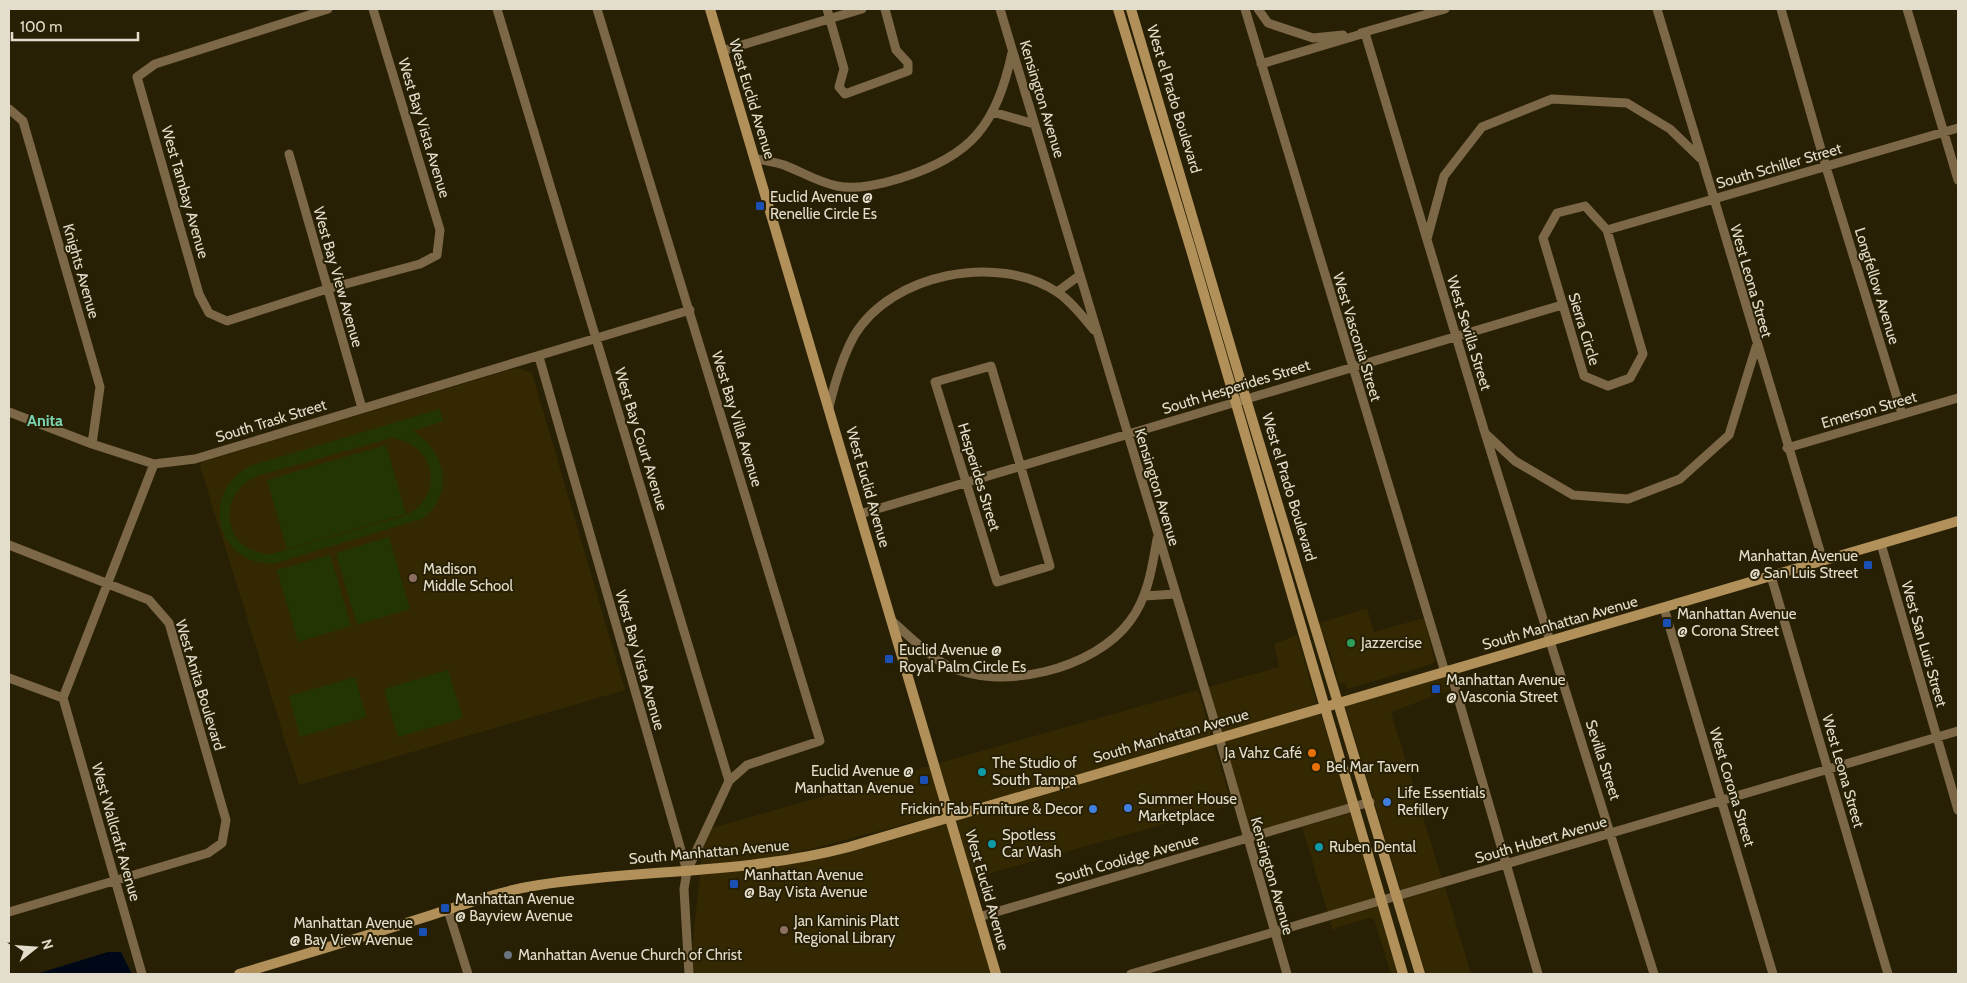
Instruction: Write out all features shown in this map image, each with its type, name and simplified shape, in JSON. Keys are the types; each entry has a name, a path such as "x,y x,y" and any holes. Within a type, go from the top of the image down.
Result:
{"street":[{"name":"West Tambay Avenue","path":"327,290 227,321 209,313 199,294 137,77 155,64 328,9"},
{"name":"West Bay Vista Avenue","path":"327,290 420,264 436,255 440,230 373,9"},
{"name":"West Bay Court Avenue","path":"497,9 729,782"},
{"name":"West Bay Villa Avenue","path":"597,9 820,741 747,765 729,782"},
{"name":"West Euclid Avenue","path":"710,9 996,974"},
{"path":"827,9 844,69 839,87 845,94 908,71 908,63 896,50 885,9"},
{"path":"722,51 862,9"},
{"name":"Kensington Avenue","path":"1000,9 1176,594 1287,974"},
{"name":"West el Prado Boulevard","path":"1118,9 1191,250 1323,707 1383,901 1403,974"},
{"name":"West el Prado Boulevard","path":"1131,9 1246,399 1370,802 1420,974"},
{"name":"West Vasconia Street","path":"1245,9 1351,366 1448,671 1538,974"},
{"path":"1258,9 1268,23 1313,38 1365,33"},
{"path":"1261,64 1445,9"},
{"name":"West Leona Street","path":"1657,9 1756,347 1822,561"},
{"name":"Longfellow Avenue","path":"1781,9 1826,167 1902,414"},
{"path":"1907,9 1958,180"},
{"name":"West Sevilla Street","path":"1365,33 1485,433 1551,641"},
{"path":"754,158 784,165 810,178 839,186 892,181 932,169 970,144 993,112 1006,80 1013,50"},
{"path":"1145,100 1157,95"},
{"path":"1427,239 1444,176 1482,127 1552,99 1627,103 1670,129 1700,158"},
{"name":"Knights Avenue","path":"11,110 23,121 100,387 92,444"},
{"path":"993,112 1034,124"},
{"name":"South Schiller Street","path":"1607,230 1958,128"},
{"name":"West Bay View Avenue","path":"289,154 362,408"},
{"name":"Sierra Circle","path":"1585,206 1607,230 1643,354 1630,378 1608,386 1584,376 1543,238 1557,213 1585,206"},
{"path":"1191,250 1202,246"},
{"path":"829,407 838,372 855,335 875,310 896,296 920,285 954,274 982,270 1006,272 1032,280 1058,292 1096,332"},
{"path":"1058,292 1080,275"},
{"name":"South Hesperides Street","path":"860,514 1351,366 1562,305"},
{"name":"South Trask Street","path":"154,464 194,459 539,357 690,310"},
{"path":"1485,433 1515,461 1573,495 1628,499 1680,480 1729,435 1756,347"},
{"name":"West Bay Vista Avenue","path":"539,357 687,871 684,889 689,974"},
{"name":"Hesperides Street","path":"991,366 1020,466 1050,566 997,582 968,483 935,382 991,366"},
{"name":"Emerson Street","path":"1787,448 1958,398"},
{"path":"9,412 92,444 154,464 63,698 9,678"},
{"name":"South Manhattan Avenue","path":"239,974 536,885 601,877 748,867 829,853 1958,521"},
{"path":"1272,532 1286,528"},
{"path":"893,622 947,665 987,676 1013,677 1073,663 1096,652 1116,636 1130,621 1144,596 1157,536"},
{"name":"West San Luis Street","path":"1881,544 1958,810"},
{"name":"West Anita Boulevard","path":"9,545 108,582 149,600 169,623 226,820 222,843 208,853 116,880"},
{"name":"West Leona Street","path":"1771,576 1888,974"},
{"path":"1144,596 1176,594"},
{"name":"West Corona Street","path":"1664,608 1774,974"},
{"name":"Sevilla Street","path":"1551,641 1654,974"},
{"path":"1309,658 1324,653"},
{"name":"West Wallcraft Avenue","path":"63,698 142,974"},
{"name":"South Hubert Avenue","path":"1131,974 1828,771 1958,731"},
{"path":"1339,757 1354,752"},
{"path":"687,871 729,782"},
{"name":"South Coolidge Avenue","path":"979,917 1370,802"},
{"path":"9,912 116,880"},
{"path":"448,910 468,974"}],"shaded area":[{"name":"Madison Middle School","path":"517,368 532,373 625,690 299,785 200,466 202,462"},
{"path":"1367,608 1374,632 1424,618 1435,661 1432,664 1347,689 1345,682 1339,684 1327,641 1321,636 1317,624"},
{"path":"1297,635 1317,704 1221,733 1208,687 1279,667 1274,644"},
{"path":"1446,676 1450,690 1391,712 1442,879 1401,891 1345,705"},
{"path":"1198,690 1212,736 953,811 939,763"},
{"path":"1320,712 1348,804 1250,833 1224,742"},
{"path":"1214,744 1232,805 973,878 956,819"},
{"path":"930,766 944,814 780,857 701,865 703,848 712,828"},
{"path":"1351,813 1377,898 1328,913 1302,827"},
{"path":"946,822 991,974 693,974 692,950 700,874 782,866"},
{"path":"1445,887 1471,974 1426,974 1403,899"},
{"path":"1380,906 1398,974 1391,974 1374,919 1369,918 1336,928 1333,931 1330,921"}],"green space":[{"path":"440,409 443,421 413,431 433,449 439,460 442,472 443,484 440,496 434,507 424,518 276,563 255,561 239,553 227,540 221,524 220,507 225,491 236,476 253,465","holes":["391,438 406,442 418,450 426,460 430,472 430,484 426,497 417,507 404,516 272,554 256,552 243,545 235,535 230,522 230,509 234,496 243,485 257,476"]},
{"path":"386,445 406,514 287,549 267,480"},
{"path":"389,537 410,609 357,625 336,553"},
{"path":"330,555 351,626 298,642 277,570"},
{"path":"448,670 463,718 398,737 384,689"},
{"path":"355,677 366,717 300,737 289,696"}],"water":[{"path":"108,952 121,952 132,974 36,974"}],"place":[{"name":"Euclid Avenue @ Renellie Circle Es","path":"760,206"},
{"name":"Manhattan Avenue @ San Luis Street","path":"1868,565"},
{"name":"Madison Middle School","path":"413,578"},
{"name":"Manhattan Avenue @ Corona Street","path":"1667,623"},
{"name":"Jazzercise","path":"1351,643"},
{"name":"Euclid Avenue @ Royal Palm Circle Es","path":"889,659"},
{"name":"Manhattan Avenue @ Vasconia Street","path":"1436,689"},
{"name":"Ja Vahz Café","path":"1312,753"},
{"name":"Bel Mar Tavern","path":"1316,767"},
{"name":"The Studio of South Tampa","path":"982,772"},
{"name":"Euclid Avenue @ Manhattan Avenue","path":"924,780"},
{"name":"Life Essentials Refillery","path":"1387,802"},
{"name":"Summer House Marketplace","path":"1128,808"},
{"name":"Frickin' Fab Furniture & Decor","path":"1093,809"},
{"name":"Spotless Car Wash","path":"992,844"},
{"name":"Ruben Dental","path":"1319,847"},
{"name":"Manhattan Avenue @ Bay Vista Avenue","path":"734,884"},
{"name":"Manhattan Avenue @ Bayview Avenue","path":"445,908"},
{"name":"Jan Kaminis Platt Regional Library","path":"784,930"},
{"name":"Manhattan Avenue @ Bay View Avenue","path":"423,932"},
{"name":"Manhattan Avenue Church of Christ","path":"508,955"}],"district":[{"name":"Anita","path":"45,420"}]}
